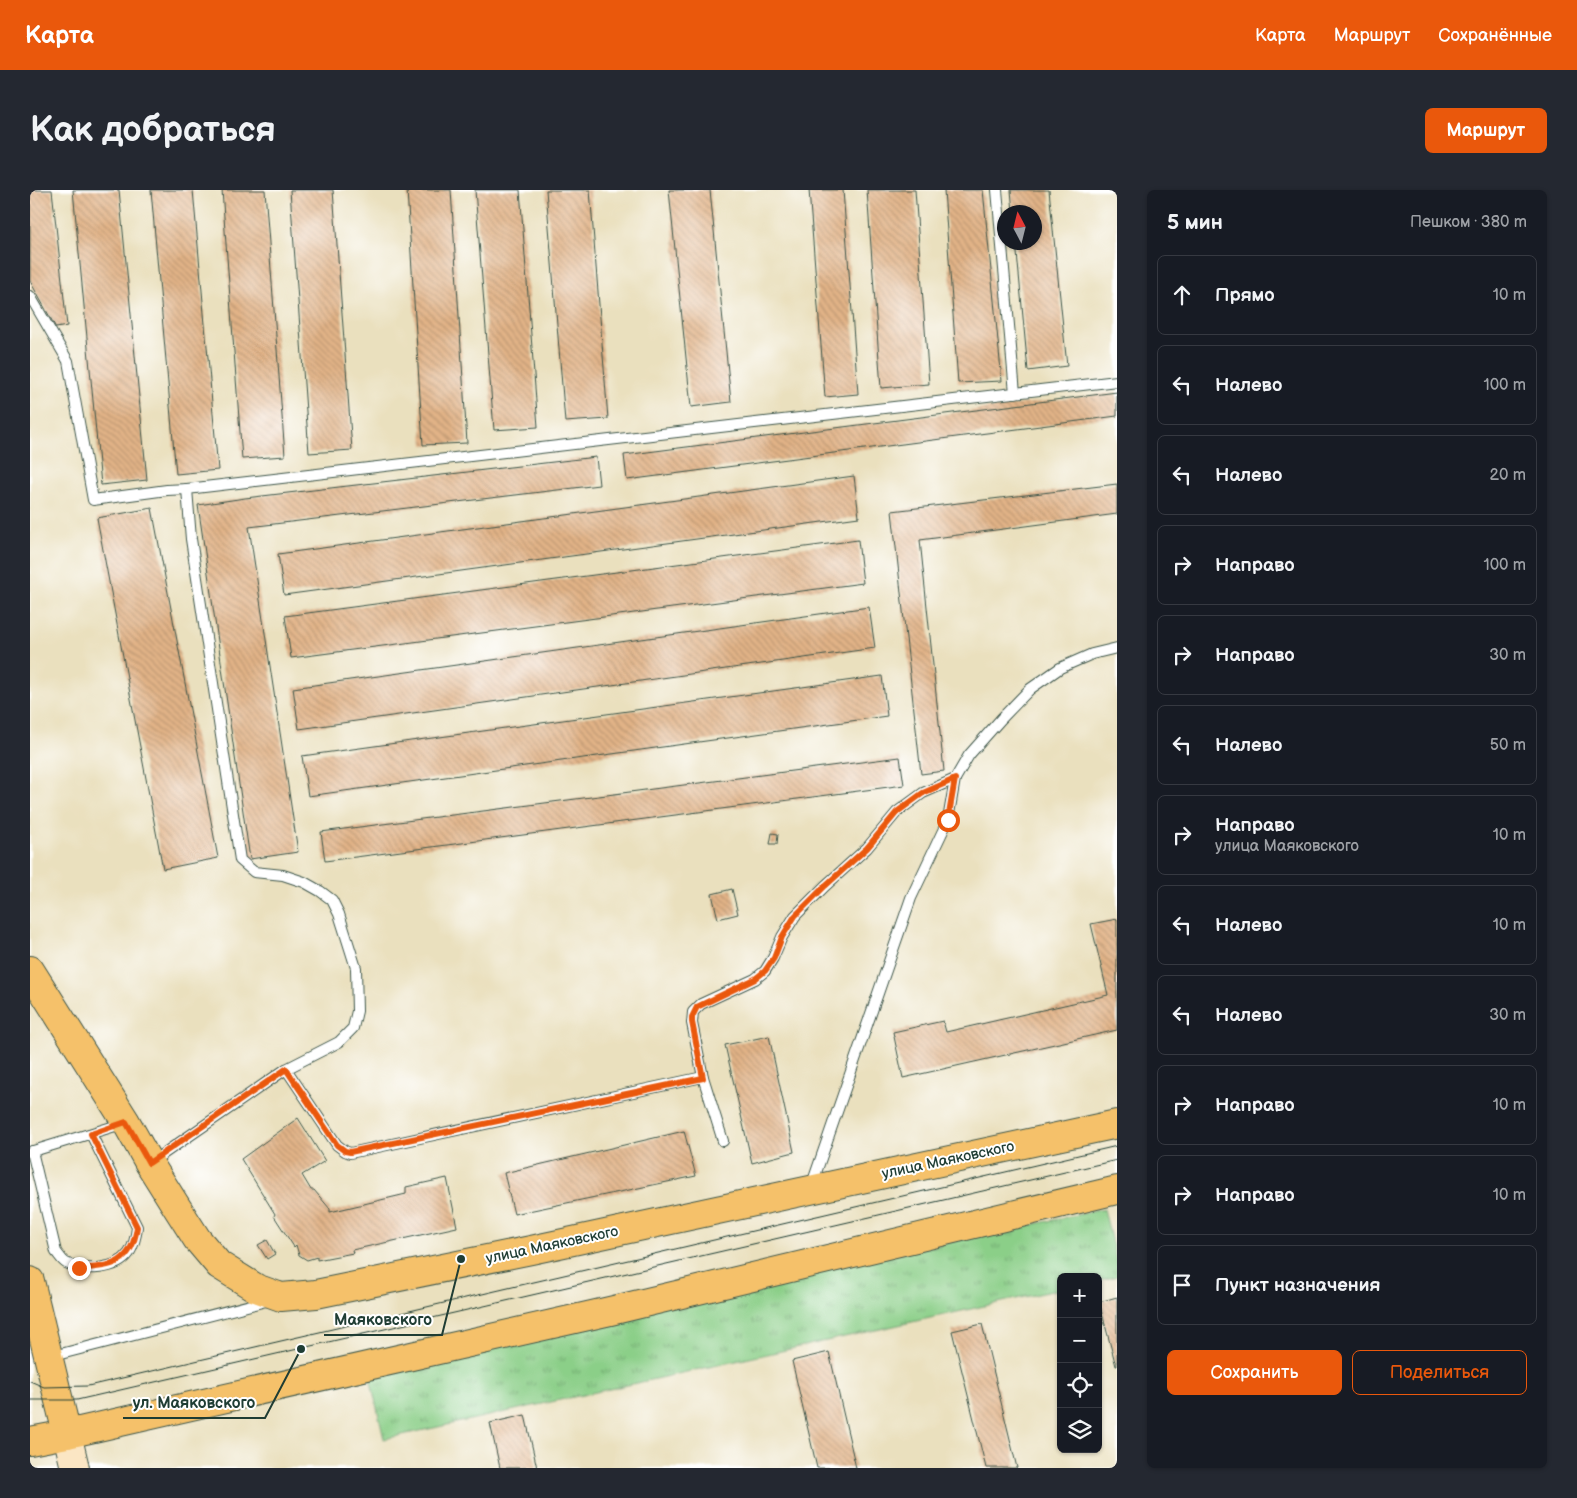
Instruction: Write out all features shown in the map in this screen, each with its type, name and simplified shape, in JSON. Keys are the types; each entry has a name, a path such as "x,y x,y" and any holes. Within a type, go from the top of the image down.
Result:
{"main road":[{"name":"улица Маяковского","path":"30,970 197,1239 219,1265 256,1288 281,1297 316,1294 540,1248 1117,1124"},
{"path":"31,1441 610,1311 1117,1190"},
{"path":"30,1281 75,1468"}],"lane":[{"path":"997,190 1015,393"},
{"path":"30,296 68,361 94,500 1117,381"},
{"path":"149,1163 286,1069 339,1042 353,1028 357,1011 356,968 339,914 332,900 320,891 297,880 283,875 254,872 240,860 190,539 187,488"},
{"path":"810,1190 911,898 948,820 955,779 969,755 1030,689 1060,668 1092,654 1117,648"},
{"path":"723,1142 703,1078 692,1022 692,1017 697,1007 755,979 765,971 774,958 782,937 795,916 867,848 897,812 923,793 955,779"},
{"path":"286,1069 337,1145 350,1152 703,1078"},
{"path":"91,1134 137,1227 135,1241 128,1255 116,1264 98,1268 79,1268 65,1262 56,1252 31,1152 126,1122"},
{"path":"48,1357 281,1297"}],"green space":[{"path":"1104,1209 1117,1264 1117,1276 1102,1280 1102,1273 1057,1273 1057,1290 384,1439 368,1368"}],"building":[{"path":"30,190 52,190 67,326 56,328 30,281"},
{"path":"73,190 119,190 147,480 101,485"},
{"path":"151,190 193,190 218,470 176,474"},
{"path":"222,190 265,190 285,456 242,459"},
{"path":"290,190 333,190 352,450 309,453"},
{"path":"407,190 451,190 467,443 423,445"},
{"path":"475,190 520,190 538,427 494,430"},
{"path":"546,190 590,190 608,419 565,422"},
{"path":"669,190 710,190 731,402 691,407"},
{"path":"809,190 843,190 858,394 825,397"},
{"path":"867,190 915,190 929,384 881,388"},
{"path":"944,190 983,190 1002,381 958,383"},
{"path":"1011,190 1049,190 1067,366 1028,371 1017,250 1042,250 1042,205 1012,205"},
{"path":"1117,392 1117,416 627,480 624,455"},
{"path":"596,457 599,485 249,527 298,852 250,859 198,505"},
{"path":"854,476 859,517 284,595 278,554"},
{"path":"1117,484 1117,514 920,540 944,771 921,774 892,511"},
{"path":"152,508 218,858 163,869 97,518"},
{"path":"858,540 863,583 291,658 285,616"},
{"path":"869,607 875,648 299,729 293,688"},
{"path":"882,676 887,716 308,796 302,756"},
{"path":"900,757 904,785 325,861 321,832"},
{"path":"772,833 778,834 777,844 770,844"},
{"path":"732,889 738,914 718,919 712,894"},
{"path":"1117,919 1117,1030 903,1078 893,1032 943,1021 946,1032 1108,995 1091,924"},
{"path":"769,1036 794,1152 752,1163 725,1045"},
{"path":"298,1118 325,1161 302,1175 311,1190 314,1190 330,1209 330,1212 406,1194 406,1187 447,1178 457,1227 352,1250 353,1253 317,1260 317,1257 307,1260 299,1255 296,1245 294,1247 274,1216 275,1214 241,1159"},
{"path":"684,1131 696,1176 514,1214 504,1173"},
{"path":"267,1240 275,1254 267,1259 258,1245"},
{"path":"1117,1297 1117,1366 1102,1313 1102,1301"},
{"path":"982,1324 1017,1468 986,1468 952,1331"},
{"path":"829,1352 856,1468 817,1468 792,1361"},
{"path":"525,1415 537,1468 500,1468 490,1423"}],"tram line":[{"path":"30,1381 44,1387 88,1386 1117,1146"},
{"path":"30,1400 77,1400 1117,1160"}],"place":[{"name":"Маяковского","path":"461,1259"},
{"name":"ул. Маяковского","path":"301,1349"}],"route":[{"path":"79,1268 98,1268 116,1264 128,1255 135,1241 137,1227 91,1134 126,1122 149,1163 286,1069 337,1145 341,1149 350,1152 703,1078 692,1022 692,1017 697,1007 755,979 765,971 774,958 782,937 795,916 867,848 897,812 923,793 955,779 948,820"}]}
